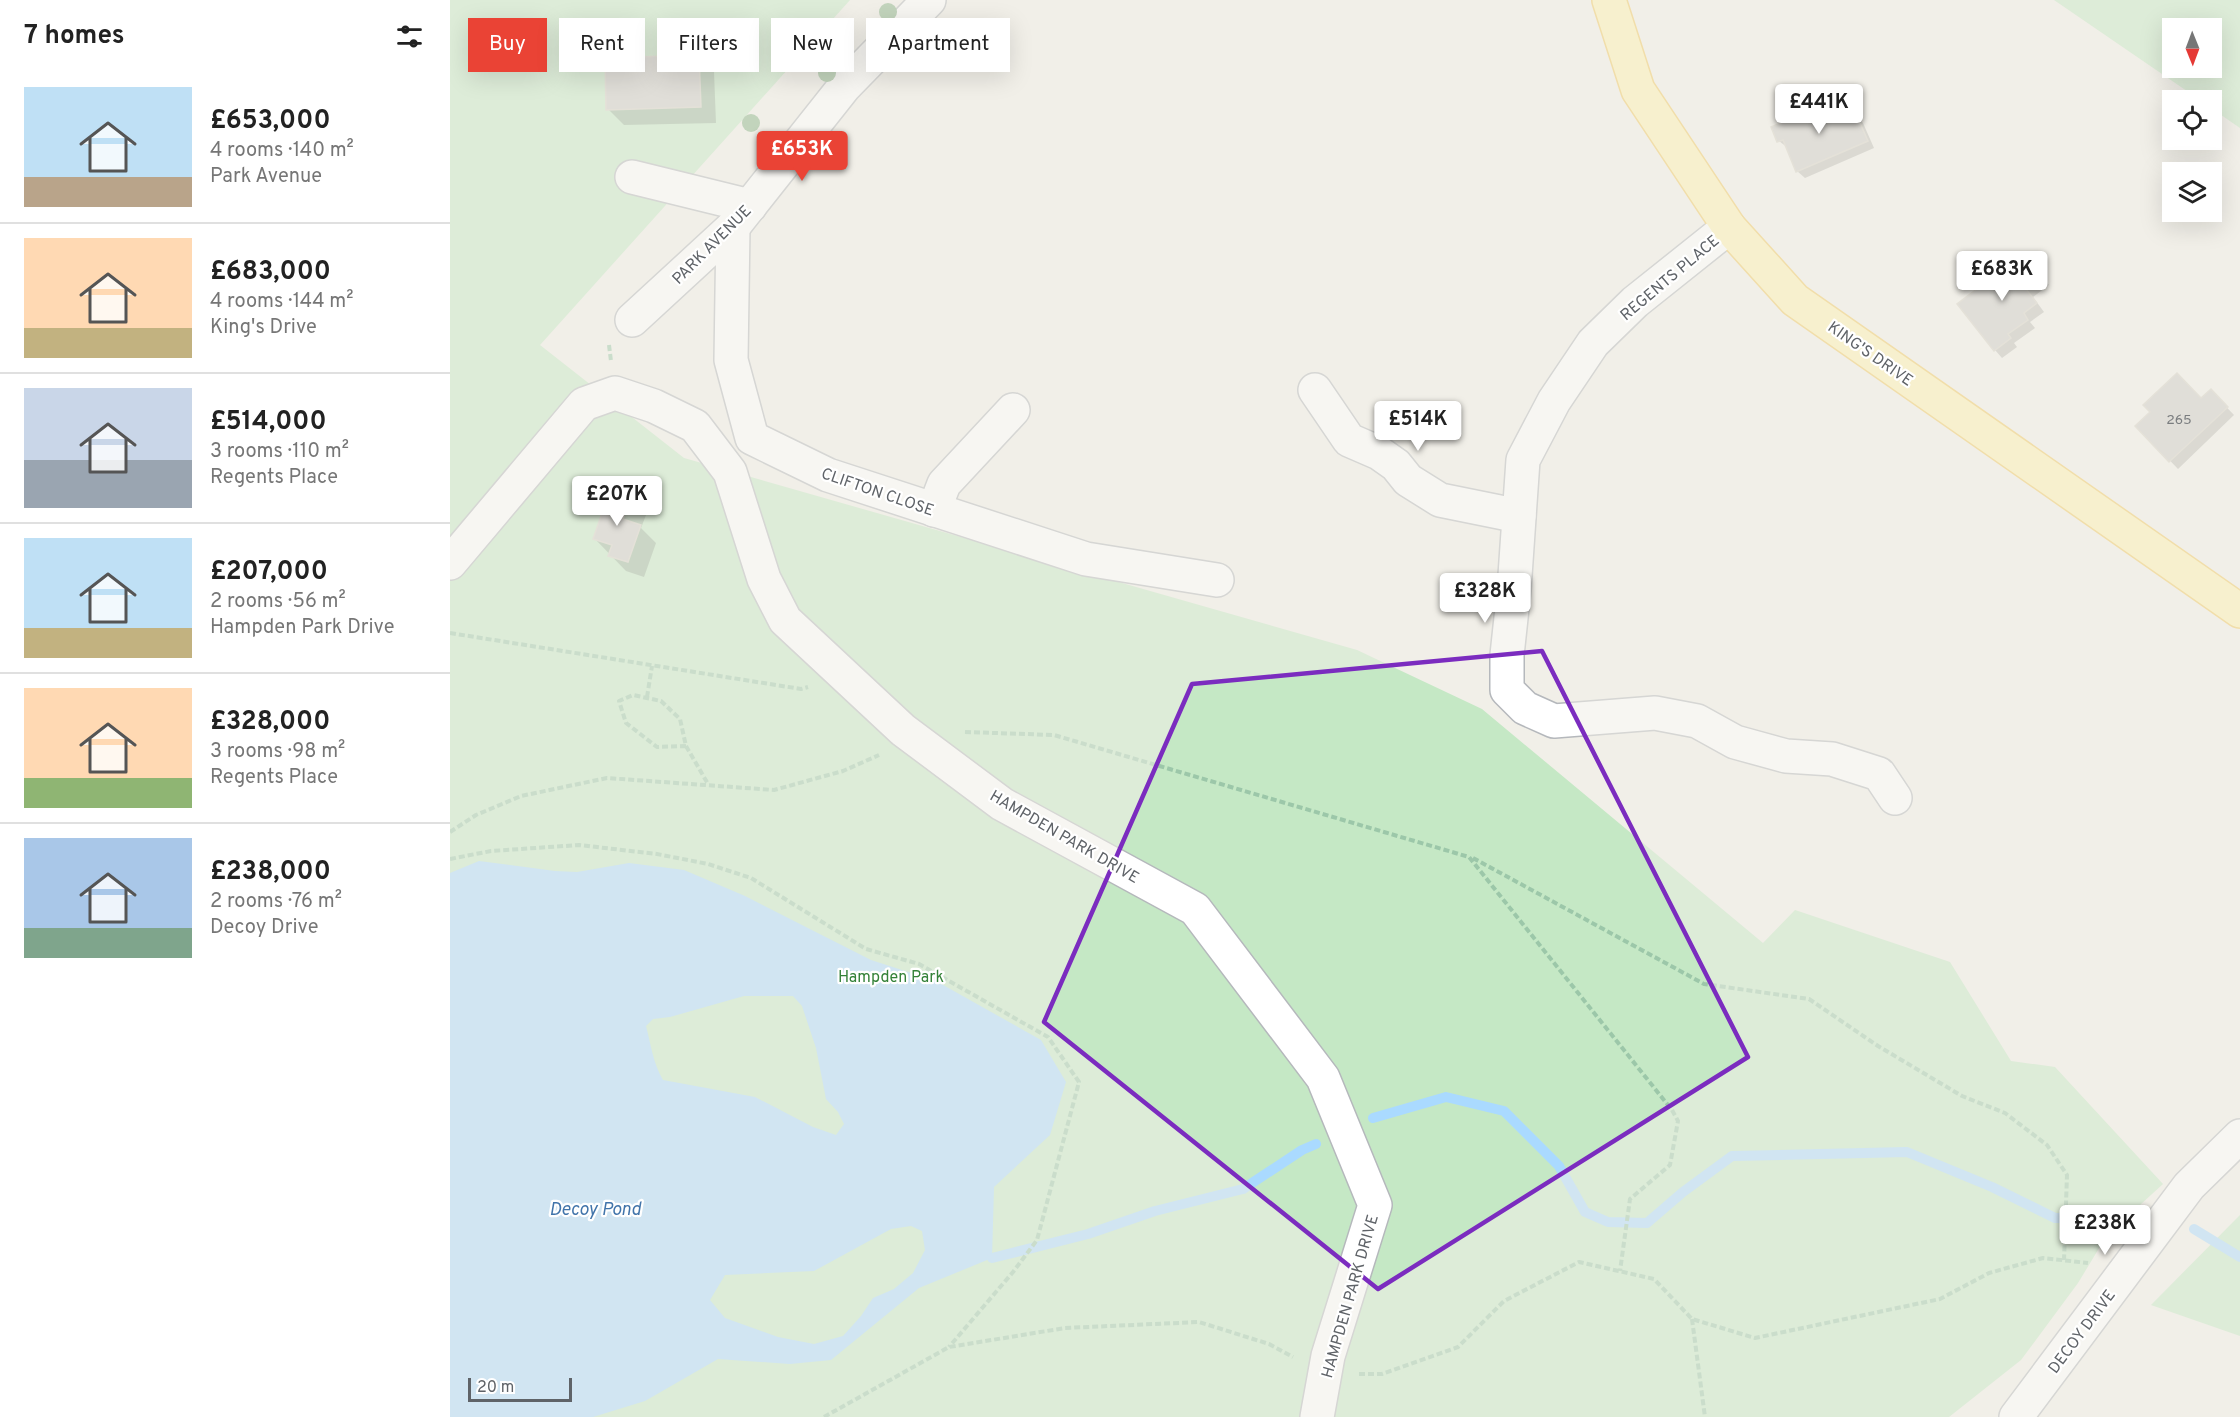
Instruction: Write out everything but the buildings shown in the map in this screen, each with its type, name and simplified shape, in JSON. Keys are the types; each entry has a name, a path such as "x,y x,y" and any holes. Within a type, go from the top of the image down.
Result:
{"main road":[{"name":"KING'S DRIVE","path":"1609,0 1638,90 1729,227 1795,300 2240,611"}],"street":[{"name":"PARK AVENUE","path":"632,321 741,217 844,87 929,0"},
{"path":"632,177 741,217"},
{"name":"CLIFTON CLOSE","path":"741,217 730,360 752,438 828,476 1086,559 1217,580"},
{"name":"REGENTS PLACE","path":"1729,227 1635,302 1593,344 1554,401 1523,460 1507,690 1525,708 1554,721 1654,713 1697,721 1735,742 1786,756 1832,759 1879,774 1895,798"},
{"path":"1315,390 1349,440 1379,453 1396,465 1408,480 1440,501 1519,516"},
{"path":"450,564 584,404 615,393"},
{"name":"HAMPDEN PARK DRIVE","path":"615,393 654,406 695,426 730,472 764,579 785,620 903,730 1002,804 1195,909 1323,1078 1376,1206 1328,1356 1317,1417"},
{"path":"934,510 944,484 1012,410"},
{"name":"DECOY DRIVE","path":"2016,1417 2189,1186 2240,1136"}],"path":[{"path":"615,393 609,343 632,321"},
{"path":"450,633 801,689"},
{"path":"647,698 652,666"},
{"path":"686,746 657,747 626,723 619,701 633,695 661,701 680,719 686,746 708,785"},
{"path":"450,832 476,814 521,796 607,778 774,790 843,771 883,753 903,730"},
{"path":"961,732 1054,735 1469,856 1704,984 1809,999 1878,1046 1962,1096 2006,1113 2046,1145 2067,1175 2064,1260"},
{"path":"450,859 491,850 579,845 657,854 708,864 751,878 866,949 919,964 1048,1037 1079,1082 1037,1240 949,1347"},
{"path":"1469,856 1672,1110 1678,1121 1670,1165 1630,1199 1620,1272"},
{"path":"824,1417 949,1347 1065,1328 1199,1322 1269,1344 1324,1375 1382,1374 1458,1347 1504,1301 1580,1262 1654,1279 1692,1319 1755,1338 1940,1299 1989,1273 2043,1258 2127,1269"},
{"path":"1692,1319 1705,1417"}],"highlighted area":[{"path":"1542,651 1748,1057 1378,1289 1044,1022 1192,684"}],"green space":[{"name":"Hampden Park","path":"450,0 850,0 834,18 771,18 771,72 785,72 540,345 684,458 1357,650 1482,709 1763,943 1795,910 1950,962 2011,1061 2055,1067 2163,1184 2107,1235 2078,1283 2021,1360 1949,1417 450,1417"},
{"path":"2054,0 2240,0 2240,128 2222,116 2222,90 2185,90 2168,78 2222,78 2222,18 2162,18 2162,74"},
{"path":"2240,1215 2240,1336 2151,1305"}],"water":[{"name":"Decoy Pond","path":"479,861 577,872 629,863 684,870 745,896 871,960 936,981 1041,1040 1066,1082 1050,1135 994,1187 992,1258 919,1288 831,1360 790,1364 718,1359 645,1401 593,1417 450,1417 450,873","holes":["744,996 793,996 802,1006 816,1048 826,1099 838,1112 844,1124 836,1135 813,1127 755,1097 663,1080 646,1026 653,1019 670,1017","911,1226 922,1231 925,1250 913,1273 894,1289 873,1298 843,1336 814,1344 778,1337 725,1318 710,1300 725,1275 814,1271 891,1229"]}],"waterway":[{"path":"1373,1118 1446,1097 1504,1111 1559,1166 1585,1212 1608,1222 1647,1223 1683,1192 1732,1156 1907,1152 1992,1187 2055,1218 2138,1217"},
{"path":"992,1258 1088,1234 1155,1211 1243,1189 1302,1150 1316,1144"},
{"path":"2194,1229 2240,1257"}]}
